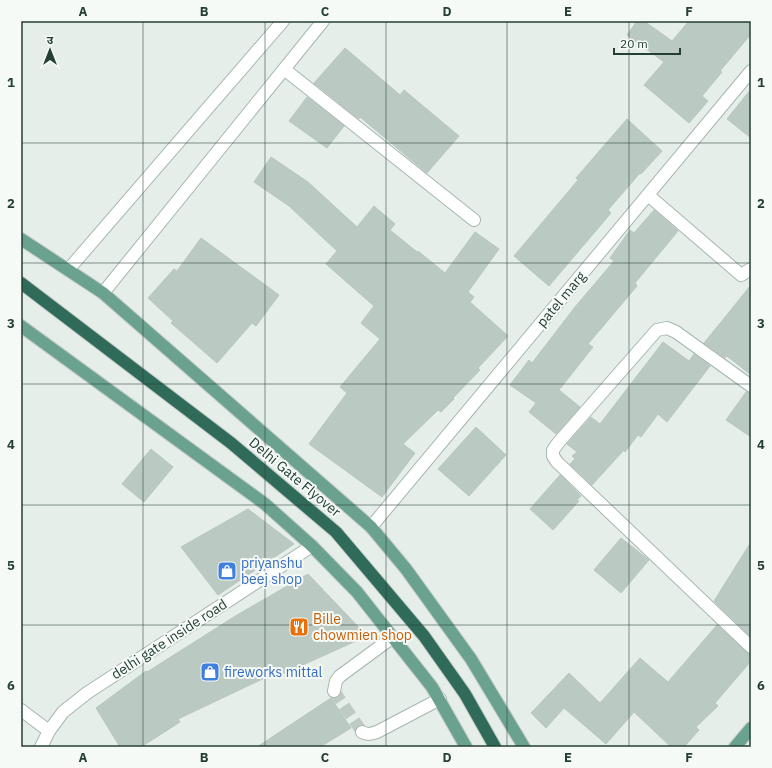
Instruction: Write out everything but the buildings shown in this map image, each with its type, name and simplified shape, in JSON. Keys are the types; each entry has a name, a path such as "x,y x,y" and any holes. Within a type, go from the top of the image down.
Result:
{"highway":[{"name":"Delhi Gate Flyover","path":"21,283 232,443 336,532 424,636 465,694 495,747"}],"main road":[{"path":"21,239 103,293 371,527 406,569 471,659 524,747"},
{"path":"21,326 265,504 312,546 357,592 432,687 466,747"},
{"path":"735,747 751,728"}],"street":[{"path":"68,270 283,21"},
{"path":"103,293 323,21"},
{"path":"284,69 474,220"},
{"name":"patel marg","path":"371,527 751,71"},
{"path":"648,195 741,275 751,269"},
{"path":"751,386 676,332 667,328 657,330 553,450 553,456 751,647"},
{"name":"delhi gate inside road","path":"41,747 49,731 63,712 87,693 312,546"},
{"path":"334,691 336,681 340,676 393,637"},
{"path":"362,732 372,734 377,732 440,699"},
{"path":"21,710 49,731"}],"tunnel":[{"path":"334,691 362,732"}],"place":[{"name":"priyanshu beej shop","path":"227,571"},
{"name":"Bille chowmien shop","path":"299,627"},
{"name":"fireworks mittal","path":"210,672"}]}
